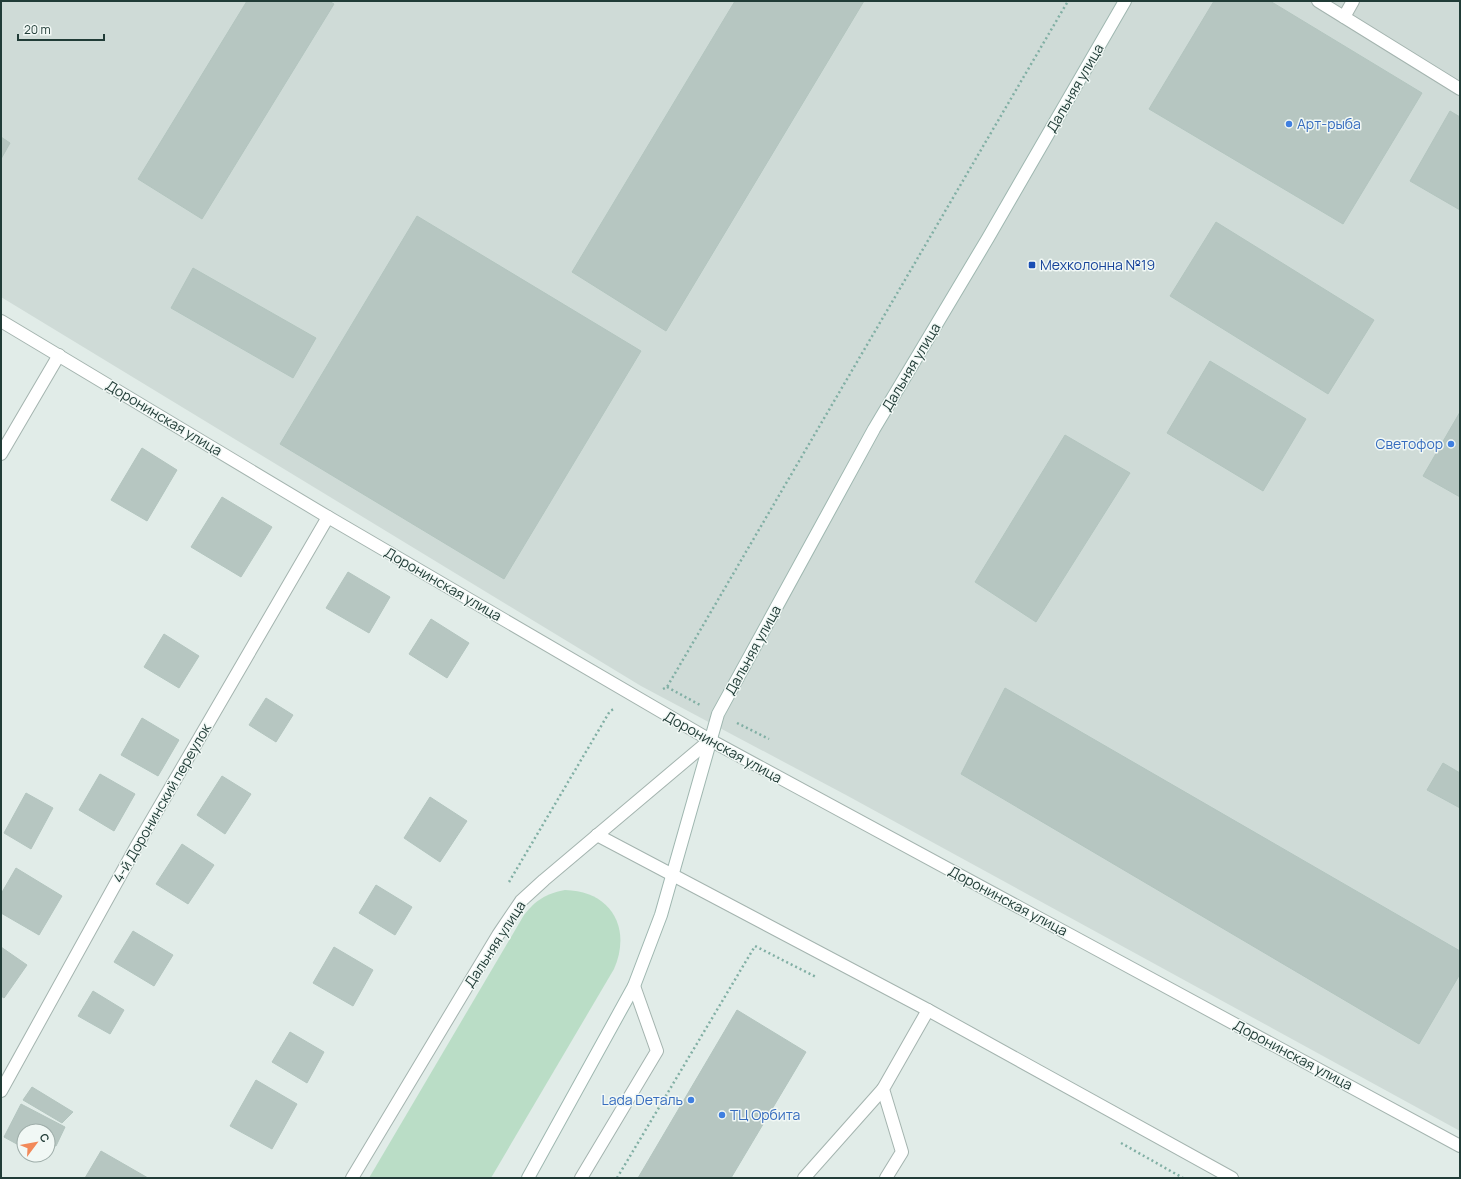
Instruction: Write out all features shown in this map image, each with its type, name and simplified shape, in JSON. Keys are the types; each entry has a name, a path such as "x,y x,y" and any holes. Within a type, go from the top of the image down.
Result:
{"street":[{"name":"Дальняя улица","path":"528,1178 634,986 661,915 718,714 874,429 999,219 1125,1"},
{"path":"1318,1 1460,89"},
{"path":"1344,17 1353,1"},
{"name":"Доронинская улица","path":"1,321 328,517 710,740 1460,1146"},
{"path":"1,454 59,355"},
{"name":"4-й Доронинский переулок","path":"1,1091 136,846 328,517"},
{"name":"Дальняя улица","path":"352,1178 498,935 521,901 710,740"},
{"path":"597,835 928,1010 1232,1178"},
{"path":"581,1178 657,1052 634,986"},
{"path":"804,1178 883,1089 928,1010"},
{"path":"883,1089 902,1152 886,1178"}],"path":[{"path":"610,711 667,687 1068,1"},
{"path":"617,1178 755,946"}],"shaded area":[{"path":"1,1 1460,1 1460,1131 846,795 641,686 1,297"}],"green space":[{"path":"565,890 581,892 595,897 614,914 619,926 619,954 614,969 491,1178 369,1178 524,915 542,898 552,893"}],"building":[{"path":"247,1 329,1 334,4 202,219 138,179"},
{"path":"735,1 864,1 666,331 572,272"},
{"name":"Арт-рыба","path":"1214,1 1270,1 1422,93 1343,224 1149,109"},
{"path":"1450,111 1460,117 1460,210 1410,181"},
{"path":"1,137 10,143 1,159"},
{"path":"417,216 641,351 504,579 280,444"},
{"path":"1216,222 1374,320 1328,394 1170,296"},
{"path":"193,268 316,338 293,378 171,308"},
{"path":"1210,361 1306,419 1263,491 1167,433"},
{"name":"Светофор","path":"1460,412 1460,497 1423,476"},
{"path":"1065,435 1130,473 1036,622 975,582"},
{"path":"142,448 177,470 147,521 111,500"},
{"path":"222,497 272,527 241,577 191,547"},
{"path":"348,572 390,597 369,633 326,608"},
{"path":"431,619 469,643 447,678 409,654"},
{"path":"164,634 199,656 179,688 144,667"},
{"path":"1005,688 1460,951 1460,974 1419,1044 961,774"},
{"path":"266,698 293,715 276,742 249,725"},
{"path":"142,718 179,740 158,776 121,755"},
{"path":"1443,763 1460,773 1460,808 1427,790"},
{"path":"100,774 135,794 114,831 79,810"},
{"path":"222,776 251,794 225,834 197,815"},
{"path":"26,793 53,808 31,849 4,833"},
{"path":"430,797 467,821 440,862 404,838"},
{"path":"182,844 214,865 188,904 156,884"},
{"path":"16,868 62,896 39,935 1,913 1,894"},
{"path":"376,885 412,907 395,935 359,913"},
{"path":"133,931 173,955 154,986 114,962"},
{"path":"1,947 27,965 4,998 1,996"},
{"path":"334,947 373,970 353,1006 313,983"},
{"path":"93,991 124,1010 110,1034 78,1016"},
{"name":"ТЦ Орбита","path":"737,1010 806,1052 731,1178 638,1178"},
{"path":"290,1032 324,1052 307,1083 272,1062"},
{"path":"256,1080 297,1104 272,1149 230,1126"},
{"path":"32,1087 73,1112 62,1123 23,1100"},
{"path":"21,1104 65,1127 56,1146 56,1123 16,1123 16,1144 4,1137"},
{"path":"101,1151 148,1178 85,1178"}],"place":[{"name":"Арт-рыба","path":"1289,124"},
{"name":"Мехколонна №19","path":"1032,265"},
{"name":"Светофор","path":"1451,444"},
{"name":"Lada Dеталь","path":"691,1100"},
{"name":"ТЦ Орбита","path":"722,1115"}]}
